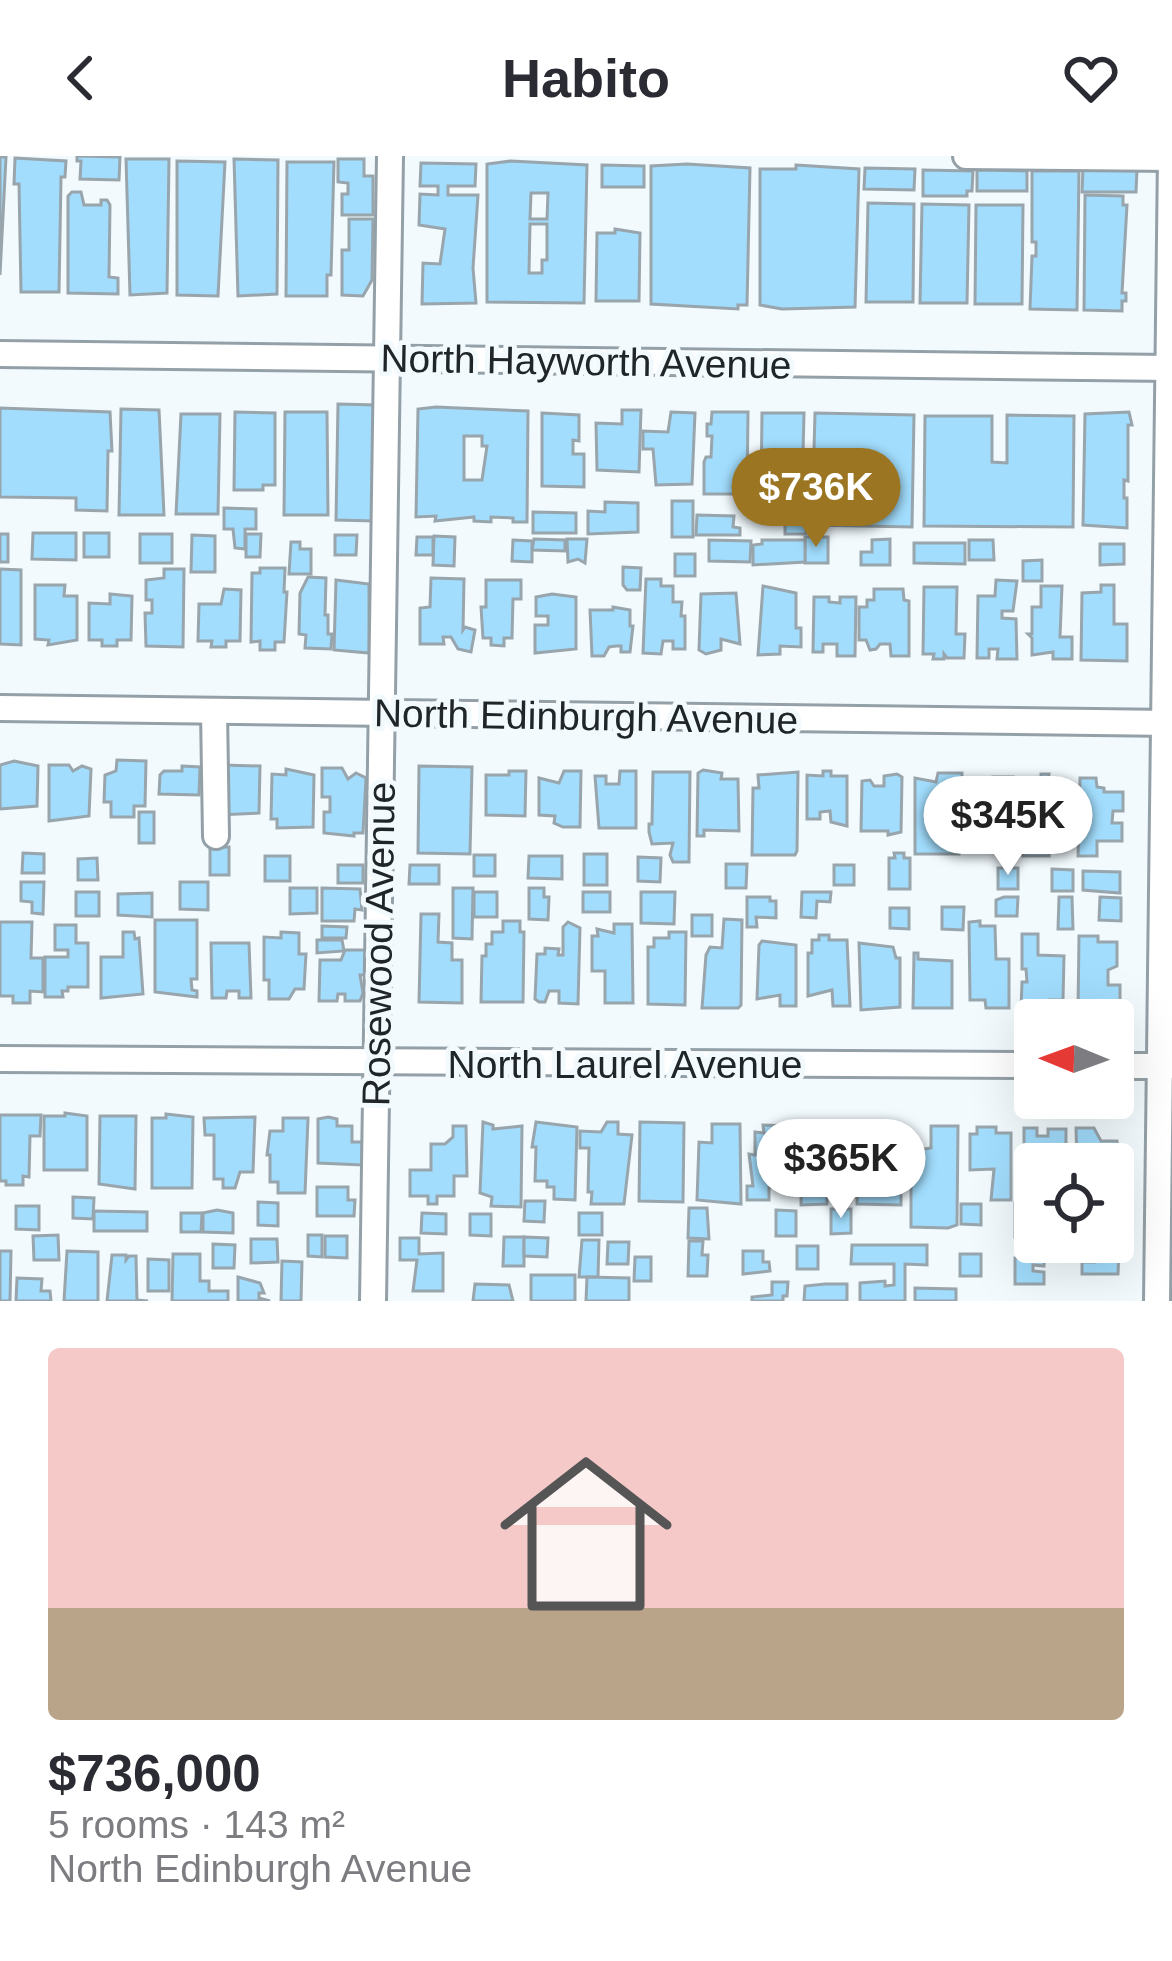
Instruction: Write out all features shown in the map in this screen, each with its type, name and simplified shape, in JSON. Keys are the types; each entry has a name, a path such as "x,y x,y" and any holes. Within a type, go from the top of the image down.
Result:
{"street":[{"name":"Rosewood Avenue","path":"373,1301 390,156"},
{"path":"966,156 1172,158 1165,1066 1157,1301"},
{"name":"North Hayworth Avenue","path":"0,354 1170,368"},
{"name":"North Edinburgh Avenue","path":"0,708 1167,723"},
{"path":"214,710 216,836"},
{"name":"North Laurel Avenue","path":"0,1059 1014,1065"},
{"path":"1134,1066 1165,1066"}],"building":[{"path":"77,156 120,157 119,180 80,179"},
{"path":"0,157 6,157 0,275"},
{"path":"15,158 66,161 65,177 61,177 59,292 21,292"},
{"path":"126,159 169,159 167,293 130,295"},
{"path":"234,159 278,160 277,294 238,296"},
{"path":"338,159 364,159 364,176 373,176 373,215 342,215 342,194 348,194 348,183 338,182"},
{"path":"177,161 225,162 218,296 177,295"},
{"path":"287,162 334,162 327,296 286,296"},
{"path":"421,163 476,164 475,186 448,186 448,195 478,195 473,268 476,303 422,304 423,263 440,264 445,229 419,225 420,194 438,195 438,186 420,186"},
{"path":"487,164 587,165 584,303 487,302","holes":["531,193 548,193 547,219 530,219","530,224 547,224 547,260 542,260 542,273 529,273"]},
{"path":"602,165 644,166 644,187 602,187"},
{"path":"796,165 859,169 855,307 760,305 760,169 796,169"},
{"path":"651,166 750,168 747,305 738,305 738,309 651,304"},
{"path":"865,168 915,169 914,190 864,189"},
{"path":"1083,168 1137,169 1136,192 1082,192"},
{"path":"923,170 973,171 972,191 967,196 923,196"},
{"path":"977,170 1027,171 1027,191 977,191"},
{"path":"1032,171 1079,171 1077,310 1030,309 1032,256 1036,256"},
{"path":"81,192 84,205 101,205 101,200 107,200 110,205 109,277 118,278 118,294 68,293 68,196"},
{"path":"1085,195 1123,196 1123,205 1127,205 1122,311 1084,310"},
{"path":"868,203 914,204 913,302 866,302"},
{"path":"922,204 969,205 967,303 920,303"},
{"path":"976,205 1023,205 1022,304 975,304"},
{"path":"349,219 373,219 372,280 363,296 342,295 342,250 349,250"},
{"path":"615,229 640,233 639,301 596,301 597,233 615,233"},
{"path":"338,404 376,405 374,521 336,520"},
{"path":"0,408 110,412 107,511 76,510 76,498 0,497"},
{"path":"121,409 159,410 164,515 119,515"},
{"path":"418,409 528,411 527,522 416,517","holes":["464,436 482,436 482,446 487,446 482,480 464,480"]},
{"path":"622,410 641,410 639,472 597,470 596,423 622,424"},
{"path":"235,412 275,413 275,485 234,490"},
{"path":"285,412 327,412 328,515 284,515"},
{"path":"671,412 695,413 692,484 656,485 653,449 643,449 643,431 668,432"},
{"path":"712,412 748,412 747,494 704,494 704,462 711,457 712,436 707,436 707,424 711,424"},
{"path":"1129,412 1128,481 1124,480 1127,528 1083,525 1085,414"},
{"path":"542,413 579,415 579,441 573,440 573,454 584,454 584,487 542,486"},
{"path":"762,413 804,413 802,495 761,494"},
{"path":"815,413 914,415 912,527 812,525"},
{"path":"181,414 220,414 218,514 176,514"},
{"path":"1007,415 1074,416 1073,527 924,526 925,416 992,416 992,462 1007,463"},
{"path":"785,500 806,500 806,534 785,534"},
{"path":"672,501 693,501 693,537 672,537"},
{"path":"605,502 638,503 638,532 588,534 588,511 605,512"},
{"path":"224,508 256,509 256,529 245,529 245,549 235,548 233,529 224,529"},
{"path":"533,512 576,513 576,533 533,533"},
{"path":"697,515 734,516 733,527 740,528 740,535 696,535"},
{"path":"33,533 76,533 76,560 32,559"},
{"path":"84,533 109,533 109,557 84,557"},
{"path":"0,534 8,534 8,562 0,562"},
{"path":"140,534 172,534 172,563 140,563"},
{"path":"246,534 261,534 260,557 246,557"},
{"path":"192,535 215,536 215,572 191,572"},
{"path":"335,535 357,535 356,555 335,555"},
{"path":"434,536 455,537 454,566 433,565"},
{"path":"417,537 433,537 433,555 416,555"},
{"path":"805,537 828,537 828,563 805,563"},
{"path":"534,539 565,540 565,551 532,550"},
{"path":"567,539 587,539 585,563 568,562"},
{"path":"890,539 890,565 861,565 861,552 872,552 872,540"},
{"path":"513,540 532,541 532,562 512,561"},
{"path":"709,540 751,541 750,562 709,561"},
{"path":"762,540 805,540 805,562 753,565 753,545"},
{"path":"969,540 993,540 994,560 969,560"},
{"path":"291,542 300,542 300,549 311,549 311,574 289,574"},
{"path":"914,543 965,543 965,564 914,563"},
{"path":"1100,544 1124,544 1124,564 1100,565"},
{"path":"675,554 695,554 695,576 675,576"},
{"path":"1042,560 1042,581 1023,581 1023,561"},
{"path":"623,567 641,568 640,590 627,590 623,585"},
{"path":"260,568 285,568 284,642 275,642 275,650 260,650 260,641 251,642 252,573 260,573"},
{"path":"0,569 21,570 21,645 0,644"},
{"path":"164,569 184,569 183,647 146,646 145,613 152,613 152,600 146,600 146,580 164,578"},
{"path":"308,577 326,578 331,649 305,648 306,635 299,634 300,593"},
{"path":"431,578 464,579 463,630 475,630 471,652 458,649 451,637 443,637 444,644 420,644 420,608 430,607"},
{"path":"646,579 661,579 661,586 673,586 673,602 682,602 685,649 673,649 673,641 663,641 661,654 643,653"},
{"path":"336,580 369,584 369,653 334,650"},
{"path":"486,580 521,580 521,599 513,599 512,638 504,638 504,646 491,645 491,638 483,638"},
{"path":"996,580 1017,581 1013,611 1002,611 1002,618 1016,619 1017,659 997,659 998,649 989,649 989,658 977,658 978,596 995,596"},
{"path":"35,585 65,585 64,596 77,596 77,640 48,645 49,640 35,639"},
{"path":"1101,585 1114,585 1114,624 1127,624 1127,661 1081,660 1082,593 1101,592"},
{"path":"763,586 796,593 801,647 780,646 780,654 758,655"},
{"path":"1041,586 1062,586 1060,637 1072,637 1072,659 1053,659 1053,652 1032,655 1028,634 1032,634 1032,607 1041,607"},
{"path":"924,587 957,587 956,634 965,634 964,658 944,654 944,659 933,659 934,654 923,654"},
{"path":"224,589 241,590 240,641 211,647 212,641 198,641 199,604 221,604"},
{"path":"874,589 903,589 904,600 909,601 909,656 891,656 890,644 870,650 866,640 859,640 859,607 874,600"},
{"path":"736,593 740,644 721,639 721,650 706,654 699,650 701,594"},
{"path":"110,594 132,596 131,640 102,646 102,640 89,640 89,603 110,604"},
{"path":"536,597 576,597 576,649 535,653 535,625 548,625 548,616 536,616"},
{"path":"814,597 840,603 840,597 856,597 855,656 837,656 837,644 823,644 823,652 813,652"},
{"path":"590,610 630,610 630,652 616,646 609,647 604,656 592,656"},
{"path":"117,760 146,761 145,806 134,806 134,817 111,817 111,802 104,802 105,775 116,771"},
{"path":"14,761 38,766 37,806 0,809 0,765"},
{"path":"49,765 69,765 73,771 82,766 91,769 89,816 49,821"},
{"path":"222,765 260,766 259,813 219,815"},
{"path":"182,766 200,767 199,795 159,794 160,775 182,771"},
{"path":"419,766 472,767 470,854 418,853"},
{"path":"322,768 342,768 348,779 356,773 366,778 363,833 324,833 330,797 322,797"},
{"path":"286,769 314,775 313,827 277,828 277,819 271,819 272,774 286,775"},
{"path":"509,771 526,771 525,816 486,815 486,775 509,775"},
{"path":"564,771 581,771 580,827 563,827 554,823 555,816 539,815 539,778 559,783"},
{"path":"620,771 636,771 636,828 599,828 595,776 606,776 606,784 619,784"},
{"path":"823,771 847,776 847,826 831,822 830,811 820,812 820,819 807,819 807,775 823,776"},
{"path":"653,772 690,772 689,862 673,862 673,843 652,844"},
{"path":"798,772 795,855 752,855 753,788 759,788 758,775"},
{"path":"698,773 722,773 721,779 738,779 739,831 704,830 704,836 697,836"},
{"path":"938,773 962,773 959,854 915,854 915,778 936,782"},
{"path":"1041,774 1065,780 1064,831 1049,831 1049,856 1023,856 1025,779 1041,779"},
{"path":"884,776 902,777 901,832 861,831 862,781 884,786"},
{"path":"993,777 1013,777 1011,834 969,833 970,781 983,781 983,789 993,790"},
{"path":"1080,778 1096,778 1104,792 1123,792 1123,811 1113,811 1112,823 1122,823 1122,841 1097,841 1097,856 1078,856"},
{"path":"139,812 154,812 154,843 139,843"},
{"path":"210,847 229,847 229,875 210,875"},
{"path":"23,853 44,854 44,873 22,873"},
{"path":"894,853 910,858 910,889 889,889 889,858 895,858"},
{"path":"584,854 607,854 607,885 584,885"},
{"path":"474,855 495,855 495,876 474,876"},
{"path":"265,856 290,856 290,881 265,881"},
{"path":"529,856 562,856 562,879 528,878"},
{"path":"638,857 661,858 660,882 638,881"},
{"path":"97,858 98,880 78,880 78,859"},
{"path":"726,864 747,864 746,888 726,888"},
{"path":"338,865 363,865 363,883 338,883"},
{"path":"410,865 439,865 439,884 409,884"},
{"path":"834,865 854,865 854,885 834,885"},
{"path":"998,868 1018,868 1018,889 998,889"},
{"path":"1052,869 1073,870 1073,891 1052,891"},
{"path":"1083,871 1120,872 1120,893 1083,890"},
{"path":"21,882 44,882 43,914 32,913 32,902 21,901"},
{"path":"180,882 208,882 208,910 180,909"},
{"path":"290,888 317,888 317,913 290,914"},
{"path":"322,888 360,889 362,910 355,909 354,921 322,921"},
{"path":"453,888 473,888 472,939 453,938"},
{"path":"529,888 544,888 544,897 549,897 548,920 529,919"},
{"path":"76,892 99,892 99,916 76,916"},
{"path":"474,892 497,892 497,917 474,917"},
{"path":"583,892 610,892 610,912 583,912"},
{"path":"641,892 675,892 674,924 641,923"},
{"path":"802,892 831,892 830,902 817,901 816,918 801,917"},
{"path":"152,893 152,917 118,915 118,894"},
{"path":"747,897 776,901 776,918 756,917 757,927 747,927"},
{"path":"1018,897 1017,916 996,916 996,900"},
{"path":"1059,897 1072,897 1073,929 1058,929"},
{"path":"1100,897 1121,898 1121,921 1099,920"},
{"path":"942,907 964,907 963,930 942,929"},
{"path":"890,908 909,908 909,929 890,928"},
{"path":"421,914 439,914 438,942 452,943 452,960 462,960 462,1003 419,1002"},
{"path":"692,915 712,915 712,936 692,936"},
{"path":"724,919 742,920 741,1005 702,1008 706,955 710,947 722,948"},
{"path":"155,920 197,920 197,979 191,979 197,997 155,992"},
{"path":"503,921 520,921 520,932 524,932 523,1002 481,1002 482,956 486,956 486,944 492,944 492,932 503,932"},
{"path":"980,921 980,926 995,926 996,959 1009,959 1009,1008 986,1008 985,1000 970,1000 969,922"},
{"path":"0,922 32,922 31,958 43,958 43,992 30,991 30,1003 13,1003 13,996 0,996"},
{"path":"568,922 580,928 578,1004 559,1003 559,991 549,991 545,1002 539,1002 535,999 537,954 545,954 545,948 559,949 558,955 563,955 563,927"},
{"path":"614,924 632,924 633,1003 605,1003 605,971 592,971 592,936 598,936 597,929 614,933"},
{"path":"55,925 76,925 76,943 88,943 88,987 68,987 63,997 45,997 45,957 68,957 68,950 55,950"},
{"path":"322,926 347,927 346,938 322,938"},
{"path":"123,932 134,932 135,939 139,938 143,994 101,998 101,957 123,957"},
{"path":"281,932 299,933 299,954 306,954 304,989 295,989 289,999 269,999 264,937 281,938"},
{"path":"669,932 686,932 685,1005 648,1004 648,947 654,947 654,938 669,938"},
{"path":"1022,934 1038,934 1038,955 1064,956 1063,999 1021,999 1022,982 1027,982 1026,969 1022,969"},
{"path":"819,935 847,940 850,1006 833,1006 832,990 808,996 808,953"},
{"path":"1079,936 1117,942 1117,966 1108,970 1108,985 1120,985 1120,999 1078,999"},
{"path":"317,940 342,940 344,951 317,953"},
{"path":"762,941 796,945 796,1006 780,1006 780,995 757,999"},
{"path":"211,943 249,943 251,998 227,991 226,998 212,998"},
{"path":"859,943 893,947 900,958 900,1007 861,1010"},
{"path":"345,950 368,950 368,975 360,975 360,1001 345,1001 345,994 338,994 337,1001 319,1001 320,960 341,960"},
{"path":"914,953 918,959 952,961 952,1008 913,1008"},
{"path":"166,1114 193,1117 192,1188 152,1188 152,1118 166,1118"},
{"path":"0,1115 41,1115 40,1136 30,1136 29,1177 23,1176 23,1185 0,1181"},
{"path":"44,1116 87,1116 87,1170 44,1170"},
{"path":"100,1116 136,1116 135,1189 99,1184"},
{"path":"255,1117 253,1172 240,1172 235,1188 223,1188 223,1179 214,1179 214,1135 205,1135 204,1118"},
{"path":"283,1118 308,1118 305,1193 278,1193 278,1182 270,1182 270,1131 283,1131"},
{"path":"318,1119 337,1119 337,1126 352,1126 352,1142 362,1142 362,1165 318,1163"},
{"path":"483,1122 493,1129 522,1126 521,1207 491,1206 492,1197 480,1193"},
{"path":"536,1122 577,1127 575,1200 554,1199 554,1187 547,1187 547,1181 535,1181"},
{"path":"607,1122 618,1122 618,1134 632,1135 624,1204 591,1204 592,1192 588,1192 589,1148 580,1148 580,1131 601,1132"},
{"path":"640,1122 684,1123 683,1202 639,1201"},
{"path":"712,1124 740,1124 741,1204 697,1200 699,1142 712,1143"},
{"path":"763,1125 788,1126 787,1187 769,1187 769,1200 747,1200 747,1186 753,1186 749,1154 755,1155 755,1132 764,1133"},
{"path":"802,1125 819,1125 819,1135 842,1135 841,1187 827,1187 827,1204 801,1205"},
{"path":"453,1126 466,1126 467,1176 454,1176 454,1196 437,1196 437,1204 428,1204 428,1196 410,1196 410,1170 431,1170 431,1144 445,1144 453,1137"},
{"path":"931,1126 958,1126 957,1225 948,1228 911,1227 911,1151 931,1148"},
{"path":"872,1127 901,1127 901,1205 857,1204 858,1142 871,1143"},
{"path":"977,1127 1011,1133 1011,1200 991,1200 994,1169 970,1170 970,1134 977,1134"},
{"path":"1024,1128 1037,1128 1037,1136 1048,1136 1048,1129 1066,1129 1066,1143 1024,1143"},
{"path":"1076,1128 1094,1128 1101,1141 1117,1143 1076,1143"},
{"path":"317,1187 348,1187 348,1200 355,1200 354,1216 317,1216"},
{"path":"73,1197 94,1198 93,1219 73,1218"},
{"path":"525,1201 545,1201 544,1222 524,1221"},
{"path":"258,1202 278,1203 278,1226 258,1225"},
{"path":"961,1204 981,1204 981,1225 961,1224"},
{"path":"16,1206 39,1206 39,1230 16,1229"},
{"path":"689,1208 707,1208 709,1239 688,1238"},
{"path":"831,1209 851,1209 851,1233 831,1234"},
{"path":"776,1210 796,1211 796,1236 776,1236"},
{"path":"94,1211 147,1212 147,1231 94,1231"},
{"path":"181,1213 202,1213 201,1232 181,1232"},
{"path":"203,1213 233,1213 233,1233 203,1232"},
{"path":"422,1213 446,1214 446,1234 421,1233"},
{"path":"579,1213 602,1213 602,1235 579,1235"},
{"path":"470,1214 491,1214 491,1236 470,1235"},
{"path":"58,1235 59,1260 34,1260 33,1236"},
{"path":"308,1235 322,1235 322,1257 308,1256"},
{"path":"325,1236 347,1236 347,1258 325,1257"},
{"path":"504,1237 524,1237 524,1266 503,1266"},
{"path":"524,1237 548,1238 547,1257 524,1256"},
{"path":"400,1238 419,1238 419,1254 443,1253 443,1291 413,1291 417,1260 400,1260"},
{"path":"251,1239 277,1239 278,1262 251,1263"},
{"path":"582,1240 599,1240 598,1277 579,1277"},
{"path":"689,1241 703,1241 707,1276 688,1276"},
{"path":"608,1242 629,1242 628,1264 607,1264"},
{"path":"213,1244 235,1245 234,1268 213,1268"},
{"path":"852,1245 927,1245 927,1265 905,1264 905,1301 860,1301 860,1283 894,1285 894,1264 851,1264"},
{"path":"797,1246 818,1246 818,1269 797,1269"},
{"path":"0,1251 11,1251 10,1301 0,1301"},
{"path":"67,1251 98,1252 98,1301 64,1301"},
{"path":"743,1251 763,1251 763,1262 769,1262 770,1271 743,1274"},
{"path":"173,1254 200,1254 200,1281 209,1281 209,1291 228,1291 228,1301 172,1301"},
{"path":"960,1254 981,1254 981,1276 960,1276"},
{"path":"112,1255 126,1255 126,1260 136,1256 137,1300 148,1301 107,1301"},
{"path":"635,1257 651,1257 651,1281 634,1281"},
{"path":"148,1259 169,1260 169,1291 148,1291"},
{"path":"282,1261 302,1262 301,1301 281,1301"},
{"path":"1015,1263 1044,1263 1033,1265 1033,1271 1044,1272 1044,1284 1015,1284"},
{"path":"1082,1263 1118,1263 1118,1274 1082,1274"},
{"path":"531,1275 575,1275 575,1301 531,1301"},
{"path":"238,1277 260,1283 264,1293 259,1298 270,1301 238,1301"},
{"path":"587,1277 629,1278 629,1301 586,1301"},
{"path":"17,1278 42,1279 41,1291 50,1291 51,1301 16,1301"},
{"path":"772,1282 788,1282 783,1301 752,1301 752,1297 772,1295"},
{"path":"475,1284 509,1285 513,1301 473,1301"},
{"path":"847,1284 847,1301 804,1301 805,1286"},
{"path":"915,1288 956,1289 956,1301 915,1301"}]}
